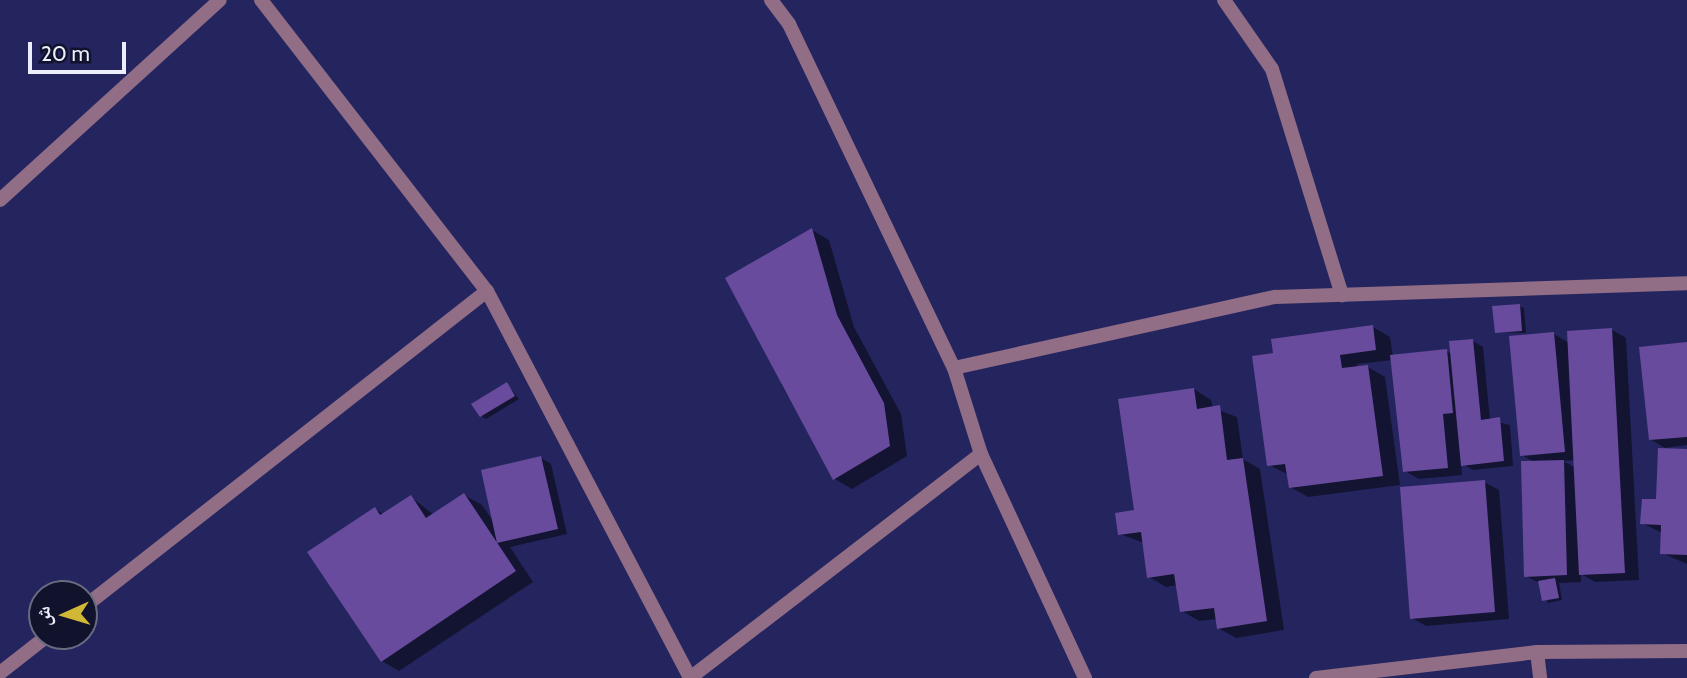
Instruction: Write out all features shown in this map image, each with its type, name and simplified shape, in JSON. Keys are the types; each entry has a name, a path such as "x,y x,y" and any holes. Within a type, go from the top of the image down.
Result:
{"street":[{"path":"0,200 220,0"},
{"path":"261,0 487,291 690,678 981,454"},
{"path":"771,0 789,24 954,368 981,454 1085,678"},
{"path":"1224,0 1272,69 1342,295"},
{"path":"954,368 1275,297 1687,282"},
{"path":"98,596 487,291"},
{"path":"0,673 29,650"},
{"path":"1316,678 1537,652 1687,651"},
{"path":"1537,652 1540,678"}],"building":[{"path":"812,228 837,315 884,403 890,446 833,480 725,278"},
{"path":"1520,304 1522,331 1495,333 1492,306"},
{"path":"1373,325 1376,350 1340,355 1342,368 1368,365 1383,476 1289,488 1285,464 1267,466 1252,356 1273,353 1271,339"},
{"path":"1612,328 1625,573 1579,575 1567,331"},
{"path":"1554,332 1565,452 1520,456 1509,336"},
{"path":"1473,339 1481,420 1500,417 1504,461 1461,466 1449,341"},
{"path":"1687,342 1687,437 1649,440 1639,347"},
{"path":"1447,349 1453,413 1443,414 1448,468 1403,472 1390,355"},
{"path":"507,382 515,396 480,417 471,404"},
{"path":"1194,388 1197,409 1220,405 1227,460 1243,458 1267,621 1217,629 1214,608 1180,612 1174,574 1147,578 1141,532 1118,535 1115,513 1134,510 1118,399"},
{"path":"1658,448 1687,449 1687,555 1660,554 1661,525 1640,524 1642,499 1656,499"},
{"path":"541,456 558,529 497,543 481,470"},
{"path":"1564,460 1567,575 1524,577 1521,461"},
{"path":"1485,480 1495,612 1410,619 1400,487"},
{"path":"464,493 516,571 381,662 307,552 375,507 380,515 411,495 426,518"},
{"path":"1555,578 1559,598 1542,601 1538,581"}]}
